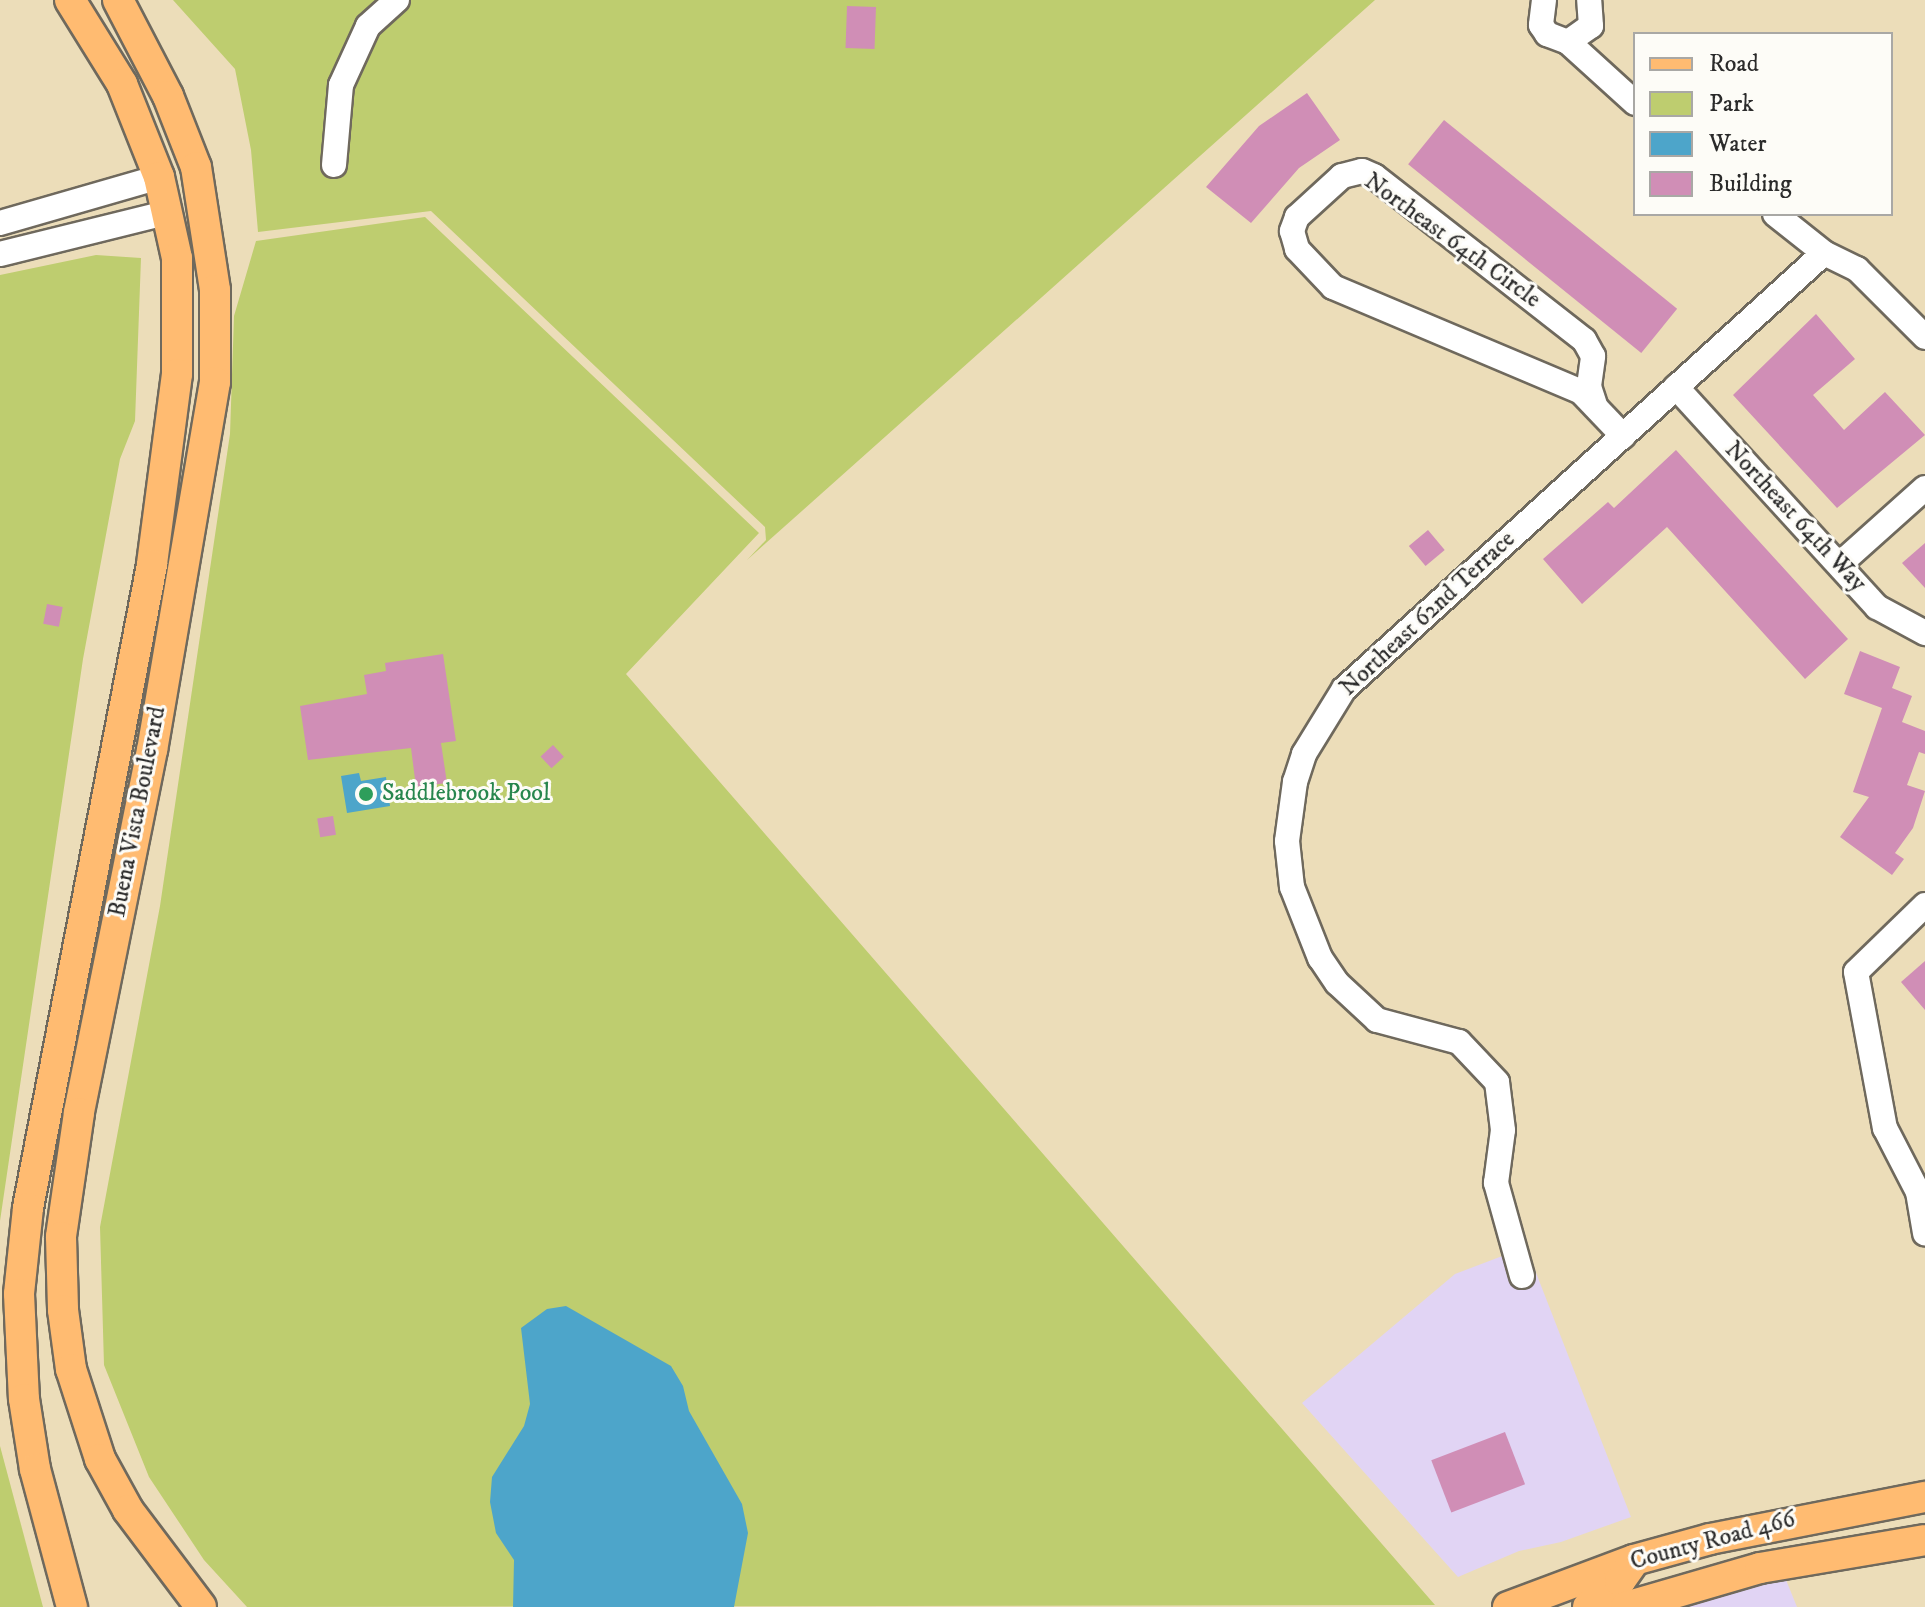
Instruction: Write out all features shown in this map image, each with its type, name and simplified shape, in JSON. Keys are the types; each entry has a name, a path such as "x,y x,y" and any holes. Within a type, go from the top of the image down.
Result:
{"main road":[{"name":"Buena Vista Boulevard","path":"70,0 122,84 159,177 177,258 177,374 152,565 28,1208 19,1294 24,1399 35,1469 72,1607"},
{"name":"Buena Vista Boulevard","path":"118,0 168,96 196,167 215,290 215,382 152,750 79,1113 61,1237 71,1369 100,1459 128,1510 201,1607"},
{"path":"159,177 196,167"},
{"path":"166,213 204,206"},
{"name":"County Road 466","path":"1508,1607 1634,1560 1710,1539 1925,1497"},
{"path":"1638,1605 1657,1570 1710,1539"},
{"name":"County Road 466","path":"1638,1605 1760,1568 1925,1540"},
{"path":"1588,1607 1620,1581 1634,1560"}],"street":[{"path":"334,165 341,85 368,26 397,0"},
{"path":"1544,0 1541,25 1547,34 1568,42 1633,101"},
{"path":"1568,42 1591,26 1589,0"},
{"name":"Northeast 64th Circle","path":"1595,405 1589,386 1593,356 1584,340 1374,176 1362,171 1342,176 1297,217 1292,231 1297,249 1333,287 1581,392 1623,436"},
{"path":"0,223 159,177"},
{"path":"0,254 166,213"},
{"path":"1778,216 1824,253 1857,269 1925,337"},
{"name":"Northeast 62nd Terrace","path":"1522,1276 1496,1183 1503,1130 1497,1082 1459,1042 1377,1020 1337,983 1320,958 1292,887 1290,812 1304,754 1344,689 1824,253"},
{"name":"Northeast 64th Way","path":"1676,387 1877,607 1925,633"},
{"path":"1840,564 1925,488"},
{"path":"1925,905 1856,972 1885,1128 1918,1192 1925,1233"}],"shaded area":[{"path":"1526,1247 1631,1517 1561,1542 1519,1551 1458,1577 1302,1403 1455,1274"},
{"path":"1784,1575 1797,1607 1678,1607"}],"green space":[{"path":"173,0 1375,0 747,560 766,540 765,527 431,211 258,232 251,150 235,69"},
{"path":"425,217 759,533 626,674 1435,1605 247,1607 204,1560 149,1477 104,1365 100,1227 160,906 230,434 234,316 256,241"},
{"path":"96,255 141,258 135,421 120,459 83,659 0,1221 0,275"},
{"path":"0,1446 43,1607 0,1607"}],"water":[{"name":"Saddlebrook Pool","path":"359,773 361,781 386,777 390,806 347,813 341,776"},
{"path":"566,1306 671,1366 683,1386 689,1411 742,1504 748,1533 734,1607 513,1607 514,1560 496,1533 490,1502 492,1477 524,1426 530,1404 521,1328 547,1309"}],"building":[{"path":"847,6 876,7 875,49 846,48"},
{"path":"1307,93 1340,140 1299,168 1251,223 1206,187 1259,126"},
{"path":"1444,120 1677,309 1641,353 1408,164"},
{"path":"1816,314 1855,359 1813,395 1844,430 1885,392 1925,435 1837,508 1733,395"},
{"path":"1676,450 1848,639 1805,679 1667,527 1582,604 1543,559 1608,502 1614,508"},
{"path":"1428,530 1445,550 1426,566 1409,546"},
{"path":"1925,543 1925,588 1902,563"},
{"path":"47,604 63,607 59,627 43,624"},
{"path":"1860,651 1900,667 1892,688 1912,696 1902,722 1925,731 1925,754 1919,752 1907,785 1925,791 1913,828 1895,853 1904,859 1892,875 1840,837 1869,797 1853,792 1882,708 1844,694"},
{"path":"443,654 456,741 441,743 447,783 416,787 411,748 308,760 300,706 367,694 364,675 386,671 385,663"},
{"path":"553,745 564,757 551,768 541,757"},
{"path":"333,816 336,835 320,837 317,819"},
{"path":"1925,961 1925,1010 1901,982"},
{"path":"1505,1432 1525,1484 1451,1513 1431,1460"}],"place":[{"name":"Saddlebrook Pool","path":"366,794"}]}
